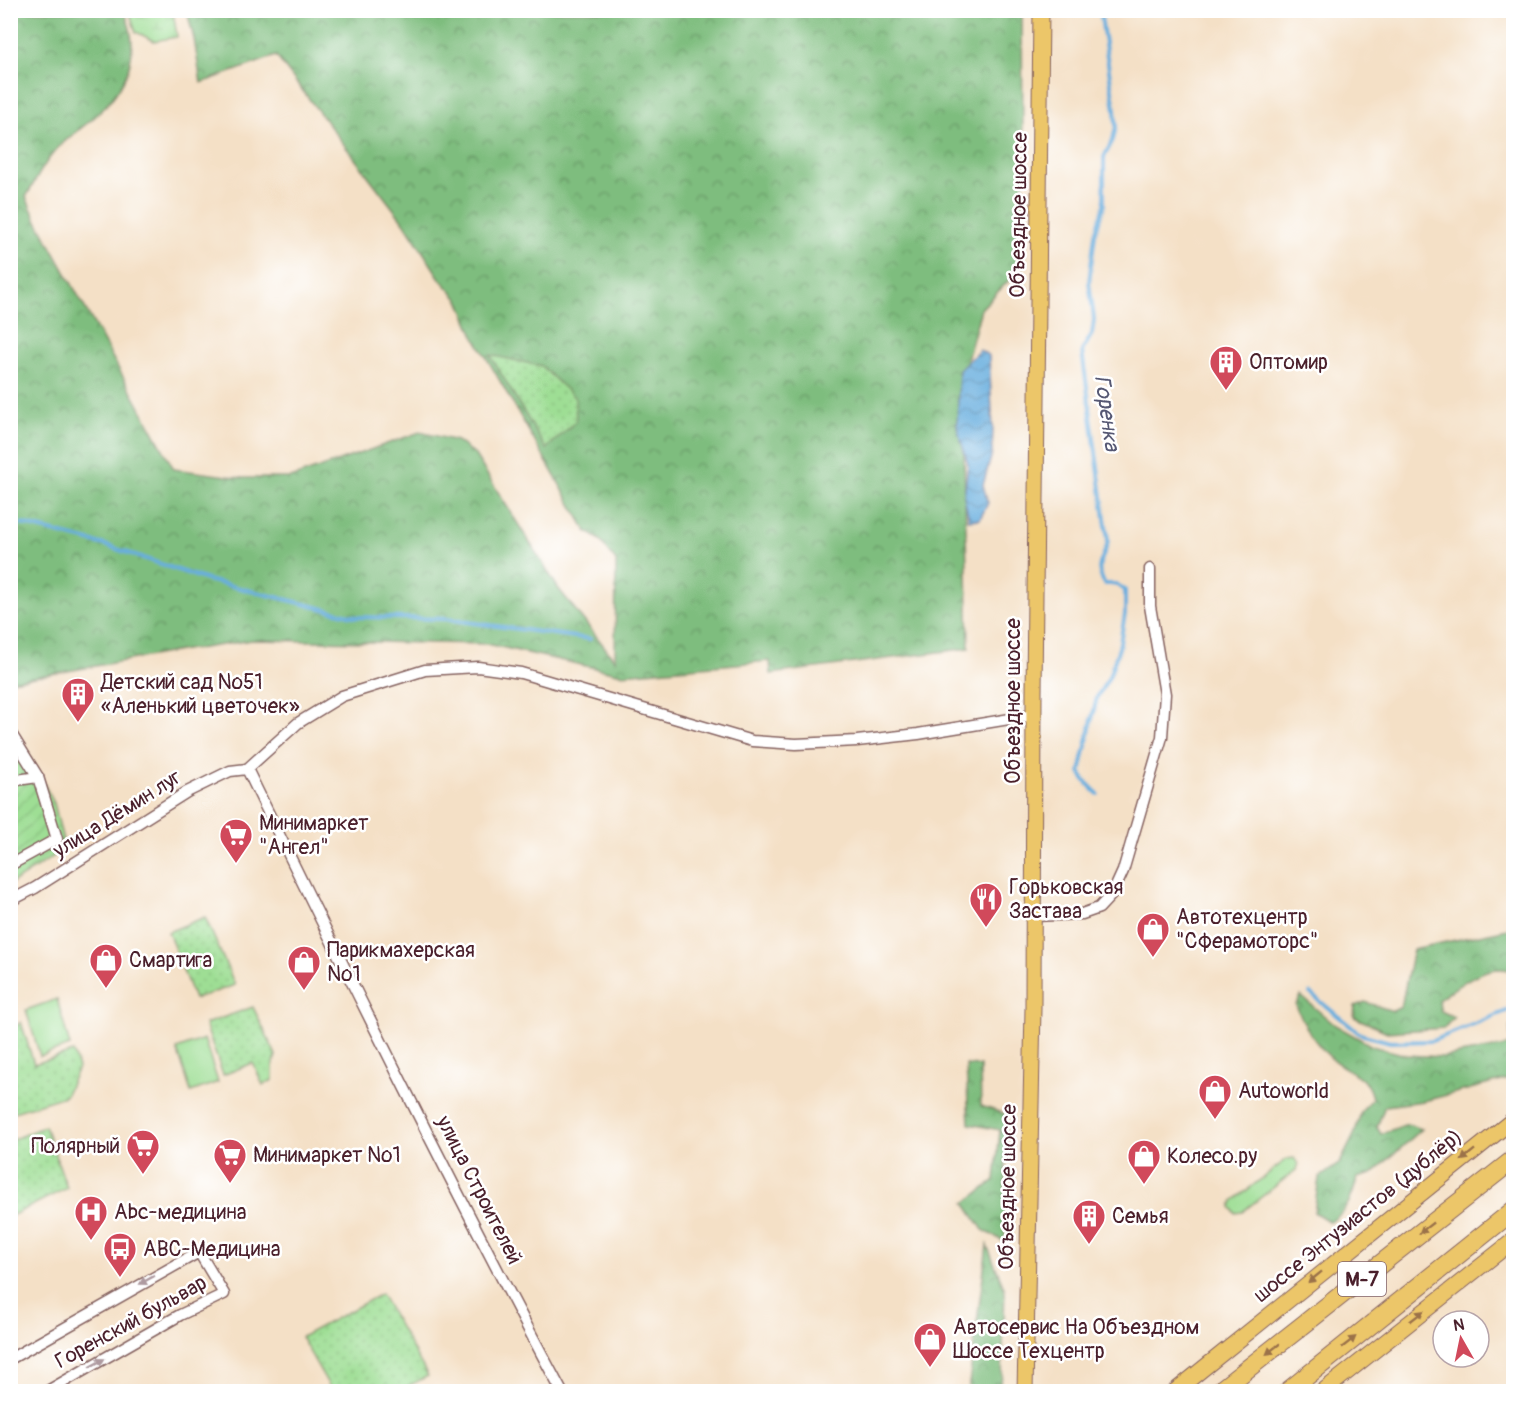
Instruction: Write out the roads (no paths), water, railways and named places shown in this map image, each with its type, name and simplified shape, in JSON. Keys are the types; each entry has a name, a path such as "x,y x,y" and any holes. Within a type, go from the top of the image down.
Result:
{"highway":[{"name":"М-7","path":"1218,1392 1509,1162"},
{"name":"М-7","path":"1287,1392 1514,1210"}],"main road":[{"name":"Объездное шоссе","path":"1024,1392 1034,916 1041,10"},
{"name":"шоссе Энтузиастов (дублёр)","path":"1174,1392 1514,1119"},
{"path":"1322,1392 1514,1240"},
{"path":"1026,1363 1034,1392"}],"street":[{"path":"1034,916 1082,914 1099,908 1113,893 1123,871 1162,737 1165,694 1150,606 1150,569"},
{"path":"248,769 298,723 342,696 425,670 478,667 521,673 752,741 796,744 857,741 918,734 1034,715"},
{"path":"10,732 38,777 57,839 10,865"},
{"name":"улица Дёмин луг","path":"10,902 187,792 230,771 248,769"},
{"name":"улица Строителей","path":"248,769 364,1006 562,1392"},
{"path":"10,781 38,777"},
{"name":"Горенский бульвар","path":"10,1359 198,1252 224,1294 180,1316 46,1392"}],"water":[{"path":"980,350 989,356 992,454 983,485 988,503 980,519 969,520 964,497 968,464 957,428 959,370"}],"waterway":[{"name":"Горенка","path":"1098,794 1085,781 1080,772 1097,697 1109,677 1119,648 1125,614 1125,590 1116,584 1105,584 1099,567 1108,540 1082,351 1092,334 1094,319 1089,282 1095,234 1104,205 1104,157 1113,140 1116,126 1100,10"},
{"path":"22,524 105,545 207,580 357,617 446,619 590,639"},
{"name":"Горенка","path":"1310,993 1360,1034 1390,1042 1432,1041 1514,1008"}],"place":[{"name":"Оптомир","path":"1226,391"},
{"name":"Детский сад №51 «Аленький цветочек»","path":"78,723"},
{"name":"Минимаркет \"Ангел\"","path":"236,864"},
{"name":"Горьковская Застава","path":"986,928"},
{"name":"Автотехцентр \"Сферамоторс\"","path":"1153,958"},
{"name":"Смартига","path":"106,989"},
{"name":"Парикмахерская №1","path":"304,991"},
{"name":"Autoworld","path":"1215,1120"},
{"name":"Полярный","path":"143,1175"},
{"name":"Минимаркет №1","path":"230,1184"},
{"name":"Колесо.ру","path":"1144,1185"},
{"name":"Abc-медицина","path":"91,1241"},
{"name":"Семья","path":"1089,1245"},
{"name":"АВС-Медицина","path":"120,1278"},
{"name":"Автосервис На Объездном Шоссе Техцентр","path":"930,1368"}]}
